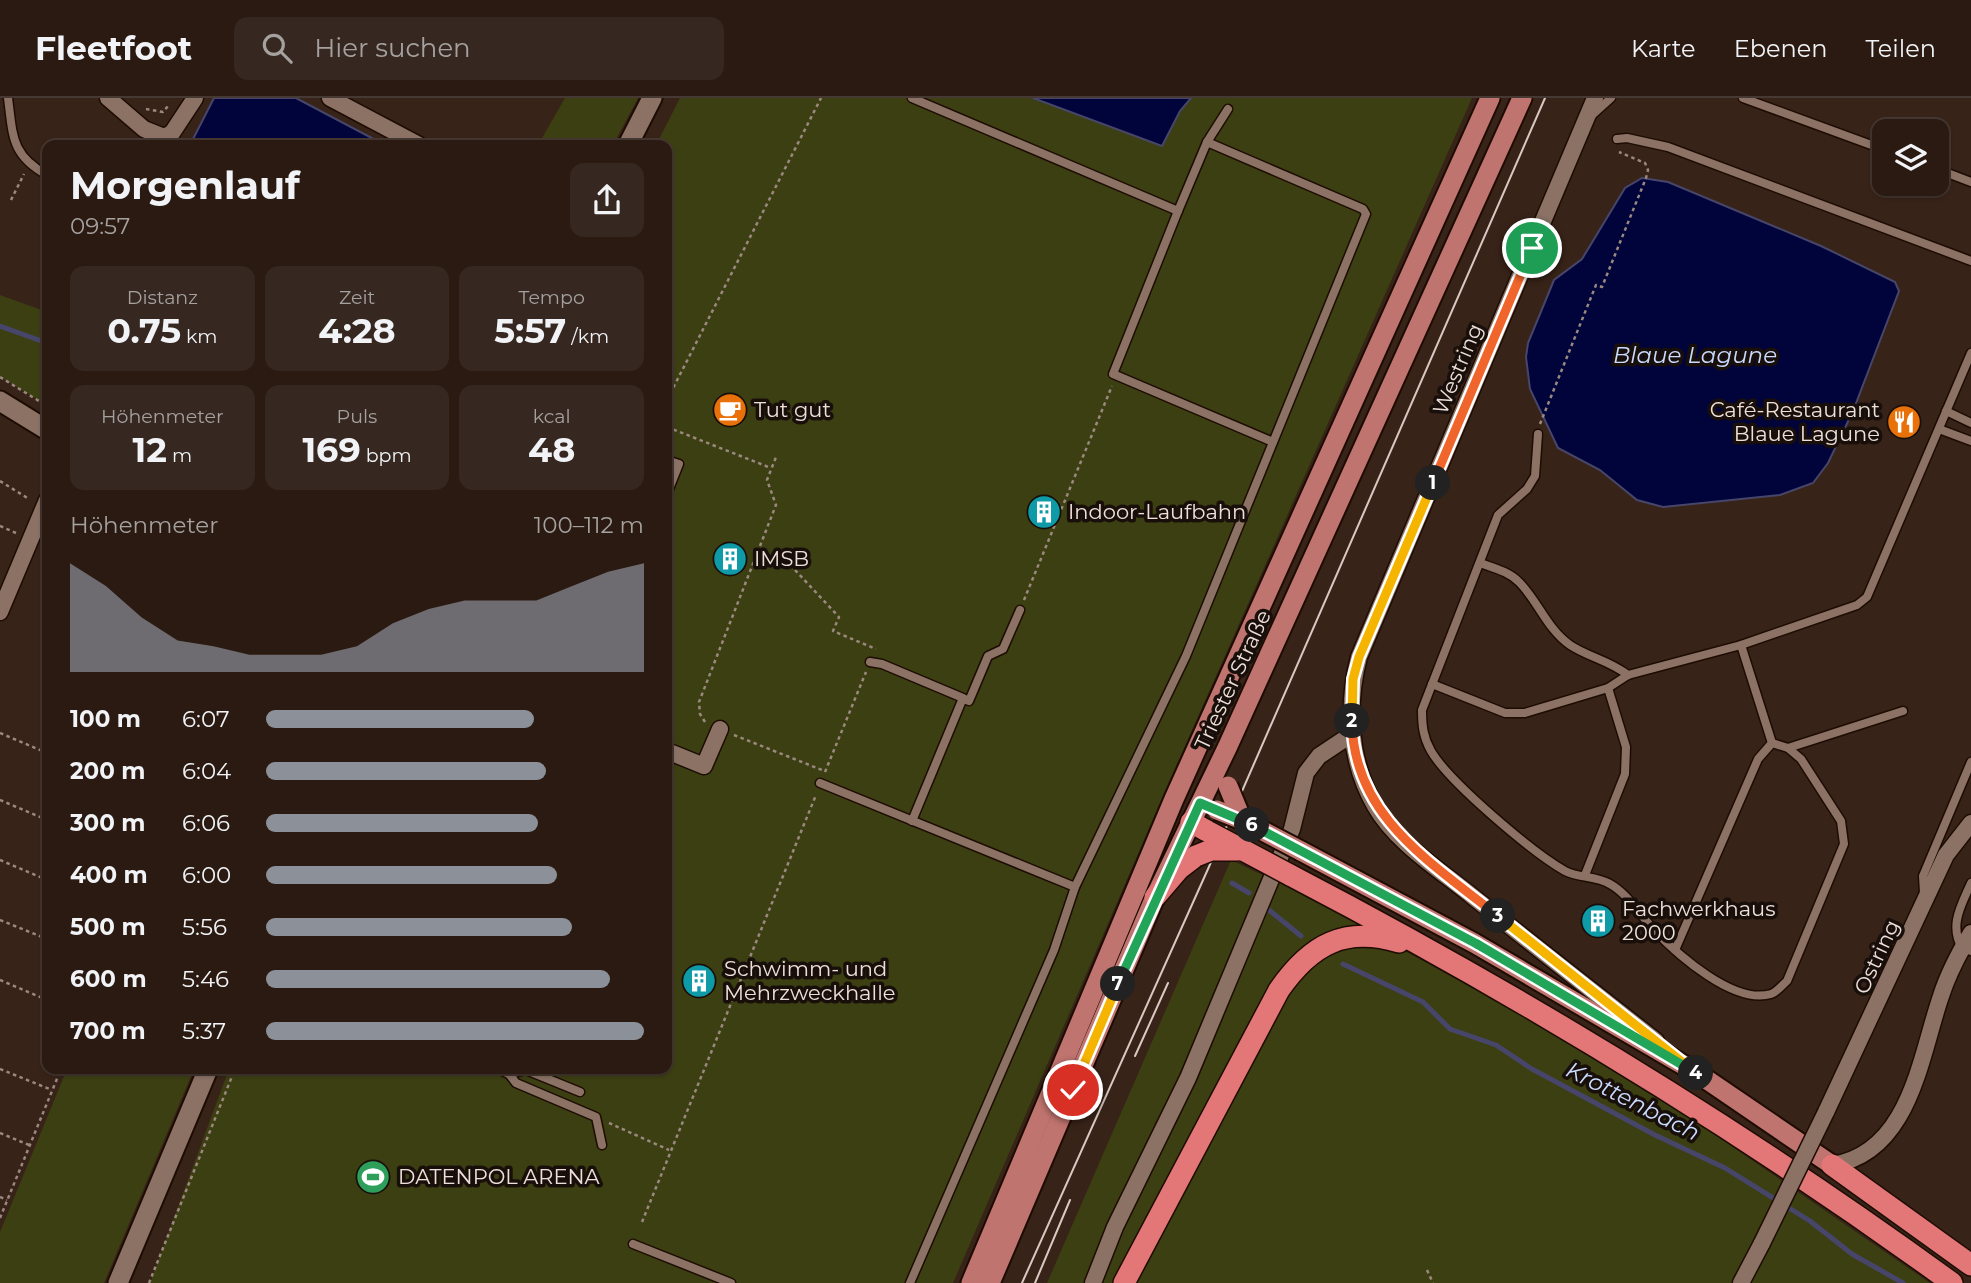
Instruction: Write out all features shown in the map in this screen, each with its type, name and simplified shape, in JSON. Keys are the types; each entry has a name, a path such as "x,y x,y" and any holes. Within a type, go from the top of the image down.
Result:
{"highway":[{"path":"1204,817 1244,850 1462,968 1583,1038 1795,1171 1952,1283"},
{"path":"1155,897 1179,869 1196,856 1211,850 1244,850"},
{"path":"1124,1283 1279,990 1295,967 1314,950 1342,938 1375,935 1462,968"},
{"path":"1832,1165 1971,1263"}],"main road":[{"name":"Triester Straße","path":"971,1283 1174,799 1490,98"},
{"name":"Triester Straße","path":"990,1283 1155,897 1204,817 1227,748 1522,98"},
{"path":"1227,748 1228,786 1242,820"},
{"path":"1174,799 1204,817 1242,820 1474,943 1697,1073 1832,1165"}],"street":[{"path":"108,98 144,129 169,140 195,98"},
{"path":"330,98 410,140"},
{"path":"631,140 652,98"},
{"name":"Westring","path":"1595,98 1359,657 1352,688 1352,734 1365,784 1375,807 1390,826 1429,861 1697,1073"},
{"path":"0,401 42,426"},
{"path":"0,612 42,513"},
{"path":"672,753 704,766 720,729"},
{"path":"1093,1283 1115,1227 1188,1078 1287,841 1306,773 1319,756 1352,734"},
{"name":"Ostring","path":"1741,1283 1826,1112 1946,855 1971,823"},
{"path":"1832,1165 1851,1162 1869,1153 1896,1121 1923,1058 1941,995 1966,949 1971,933"},
{"path":"118,1283 206,1074"}],"lane":[{"path":"8,98 16,146 29,165 42,172"},
{"path":"912,98 1178,211"},
{"path":"1586,120 1611,98"},
{"path":"1743,98 1872,145"},
{"path":"1228,109 1206,142 1113,373 1116,377 1273,442"},
{"path":"1617,139 1627,138 1668,147 1971,261"},
{"path":"910,1283 1054,950 1074,887 1186,656 1366,211 1206,142"},
{"path":"1949,174 1971,182"},
{"path":"1432,684 1505,713 1525,713 1608,688 1628,675 1741,645 1857,605 1867,597 1971,353"},
{"path":"1946,411 1971,423"},
{"path":"1939,429 1971,441"},
{"path":"1538,434 1535,476 1527,489 1498,515 1422,710 1422,731 1431,751 1448,772 1493,815 1567,873 1585,874 1609,883 1621,892 1675,950 1731,989 1758,996 1774,993 1787,981 1844,844 1841,821 1801,759 1788,748 1772,743"},
{"path":"672,462 678,464 672,480"},
{"path":"1480,563 1506,572 1518,582 1556,633 1573,646 1609,661 1628,675"},
{"path":"870,662 882,664 969,701 988,656 1003,649 1020,610"},
{"path":"1741,645 1772,743"},
{"path":"1585,874 1625,774 1626,747 1608,688"},
{"path":"912,821 962,698"},
{"path":"1788,748 1903,710"},
{"path":"1675,950 1758,760 1772,743"},
{"path":"1925,903 1923,876 1971,762"},
{"path":"820,783 1074,887"},
{"path":"1966,949 1955,934 1957,916 1971,883"},
{"path":"509,1074 516,1083 596,1117 601,1145"},
{"path":"538,1074 580,1092"},
{"path":"633,1244 731,1283"}],"path":[{"path":"672,390 821,98"},
{"path":"139,103 145,109 163,112 173,101"},
{"path":"1542,415 1596,285 1602,287 1646,178 1648,170 1645,163 1620,154 1615,146 1617,139"},
{"path":"11,200 29,165"},
{"path":"0,377 42,402"},
{"path":"1020,610 1116,377"},
{"path":"672,428 772,468"},
{"path":"776,457 767,480 776,505 699,702 699,714 705,722 720,729 825,772"},
{"path":"0,481 42,502"},
{"path":"795,570 839,617 833,631 886,653 882,664"},
{"path":"642,1222 870,662"},
{"path":"0,733 42,751"},
{"path":"0,800 42,818"},
{"path":"0,860 42,878"},
{"path":"0,920 42,937"},
{"path":"0,980 42,998"},
{"path":"0,1069 52,1090"},
{"path":"0,1218 59,1074"},
{"path":"149,1283 233,1074"},
{"path":"596,1117 670,1150"},
{"path":"0,1133 29,1145"},
{"path":"0,1197 7,1200"},
{"path":"1427,1270 1433,1283"}],"green space":[{"path":"565,98 638,98 616,140 541,140"},
{"path":"680,98 1472,98 1166,789 953,1283 150,1283 227,1074 672,1074 672,140 659,140"},
{"path":"0,295 42,310 42,402 0,377"},
{"path":"1231,860 1362,923 1407,952 1518,1013 1701,1125 1930,1283 1047,1283"},
{"path":"65,1074 192,1074 104,1283 0,1283 0,1232"}],"water":[{"path":"214,98 296,98 376,140 193,140"},
{"path":"1033,98 1191,98 1180,111 1162,146"},
{"name":"Blaue Lagune","path":"1642,178 1668,182 1821,246 1895,282 1899,291 1853,411 1828,463 1813,483 1780,495 1663,507 1637,500 1600,470 1558,448 1530,389 1526,357 1528,343 1554,280 1582,259 1625,188"}],"waterway":[{"path":"0,326 42,341"},
{"name":"Krottenbach","path":"1232,883 1249,893"},
{"name":"Krottenbach","path":"1269,910 1301,936"},
{"name":"Krottenbach","path":"1343,964 1423,1002 1450,1029 1496,1045 1532,1069 1655,1135 1725,1168 1810,1221 1852,1254 1903,1283"}],"tram line":[{"path":"1022,1283 1208,869 1545,98"},
{"path":"1135,1056 1168,983"},
{"path":"1035,1283 1070,1200"}],"place":[{"name":"Tut gut","path":"730,410"},
{"name":"Café-Restaurant Blaue Lagune","path":"1904,422"},
{"name":"Indoor-Laufbahn","path":"1044,512"},
{"name":"IMSB","path":"730,559"},
{"name":"Fachwerkhaus 2000","path":"1598,921"},
{"name":"Schwimm- und Mehrzweckhalle","path":"699,981"},
{"name":"DATENPOL ARENA","path":"373,1177"}],"route":[{"path":"1073,1090 1155,897 1200,803 1242,820 1474,943 1697,1073 1429,861 1390,826 1375,807 1357,764 1352,734 1352,697 1353,679 1359,657 1532,248"}]}
